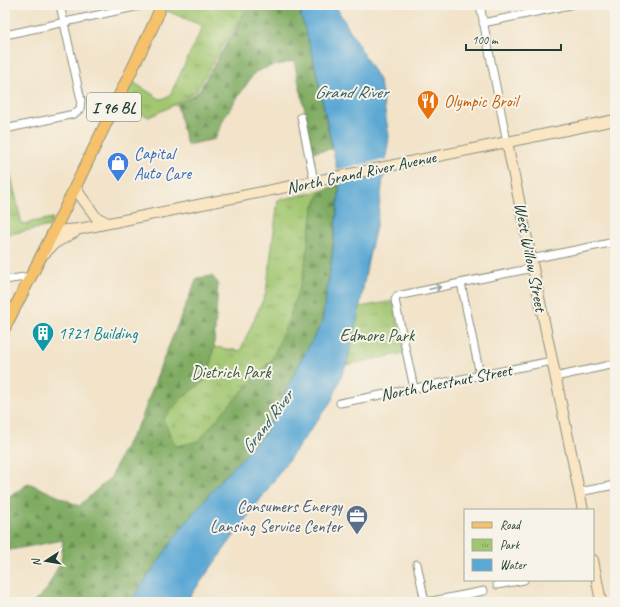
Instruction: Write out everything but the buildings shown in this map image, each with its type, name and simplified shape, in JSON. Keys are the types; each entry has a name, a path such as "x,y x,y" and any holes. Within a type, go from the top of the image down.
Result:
{"main road":[{"name":"I 96 BL","path":"5,327 54,232 152,28 159,12 160,5"}],"street":[{"path":"5,129 74,114 80,109 81,100 60,5"},
{"path":"5,35 144,5"},
{"name":"West Willow Street","path":"480,5 582,509"},
{"path":"483,23 570,5"},
{"path":"301,117 318,180"},
{"name":"North Grand River Avenue","path":"54,232 80,229 615,120"},
{"path":"75,186 96,217 108,223"},
{"path":"40,258 55,243 80,229"},
{"path":"414,388 396,300 397,296 461,282 615,242"},
{"path":"5,280 31,276"},
{"path":"461,282 480,375"},
{"name":"North Chestnut Street","path":"340,403 552,361"},
{"path":"555,376 615,364"},
{"path":"579,492 615,485"},
{"path":"417,564 426,602 484,591"},
{"path":"594,569 601,602"},
{"path":"497,586 520,581"}],"green space":[{"path":"169,5 247,5 197,90 176,104 149,117 121,104 133,82 160,99 169,97 203,26 167,11"},
{"path":"249,5 299,5 314,61 332,149 310,152 305,120 306,115 294,61 268,67 255,72 225,116 215,139 187,145 177,105 199,91"},
{"path":"5,150 22,224 53,218 50,226 5,235"},
{"path":"340,184 332,257 322,323 300,362 264,435 221,480 183,526 130,602 34,602 47,589 61,561 63,540 5,551 5,500 29,483 79,506 111,477 122,452 141,420 161,365 197,278 212,276 218,283 214,347 208,378 182,398 221,414 272,359 303,276 313,209 321,191"},
{"name":"Dietrich Park","path":"321,191 313,209 303,276 289,319 272,359 221,414 199,441 176,446 163,419 182,398 208,378 214,347 240,351 266,293 278,200"},
{"name":"Edmore Park","path":"393,301 404,353 346,365 360,307"}],"water":[{"name":"Grand River","path":"299,5 335,5 380,82 389,136 377,222 348,359 332,400 186,602 130,602 183,526 221,480 264,435 300,362 322,323 332,257 340,184 314,61"}],"pier":[{"path":"388,159 386,174 338,184 335,170"}],"place":[{"name":"Olympic Broil","path":"428,120"},
{"name":"Capital Auto Care","path":"118,182"},
{"name":"1721 Building","path":"43,352"},
{"name":"Consumers Energy Lansing Service Center","path":"357,536"}]}
